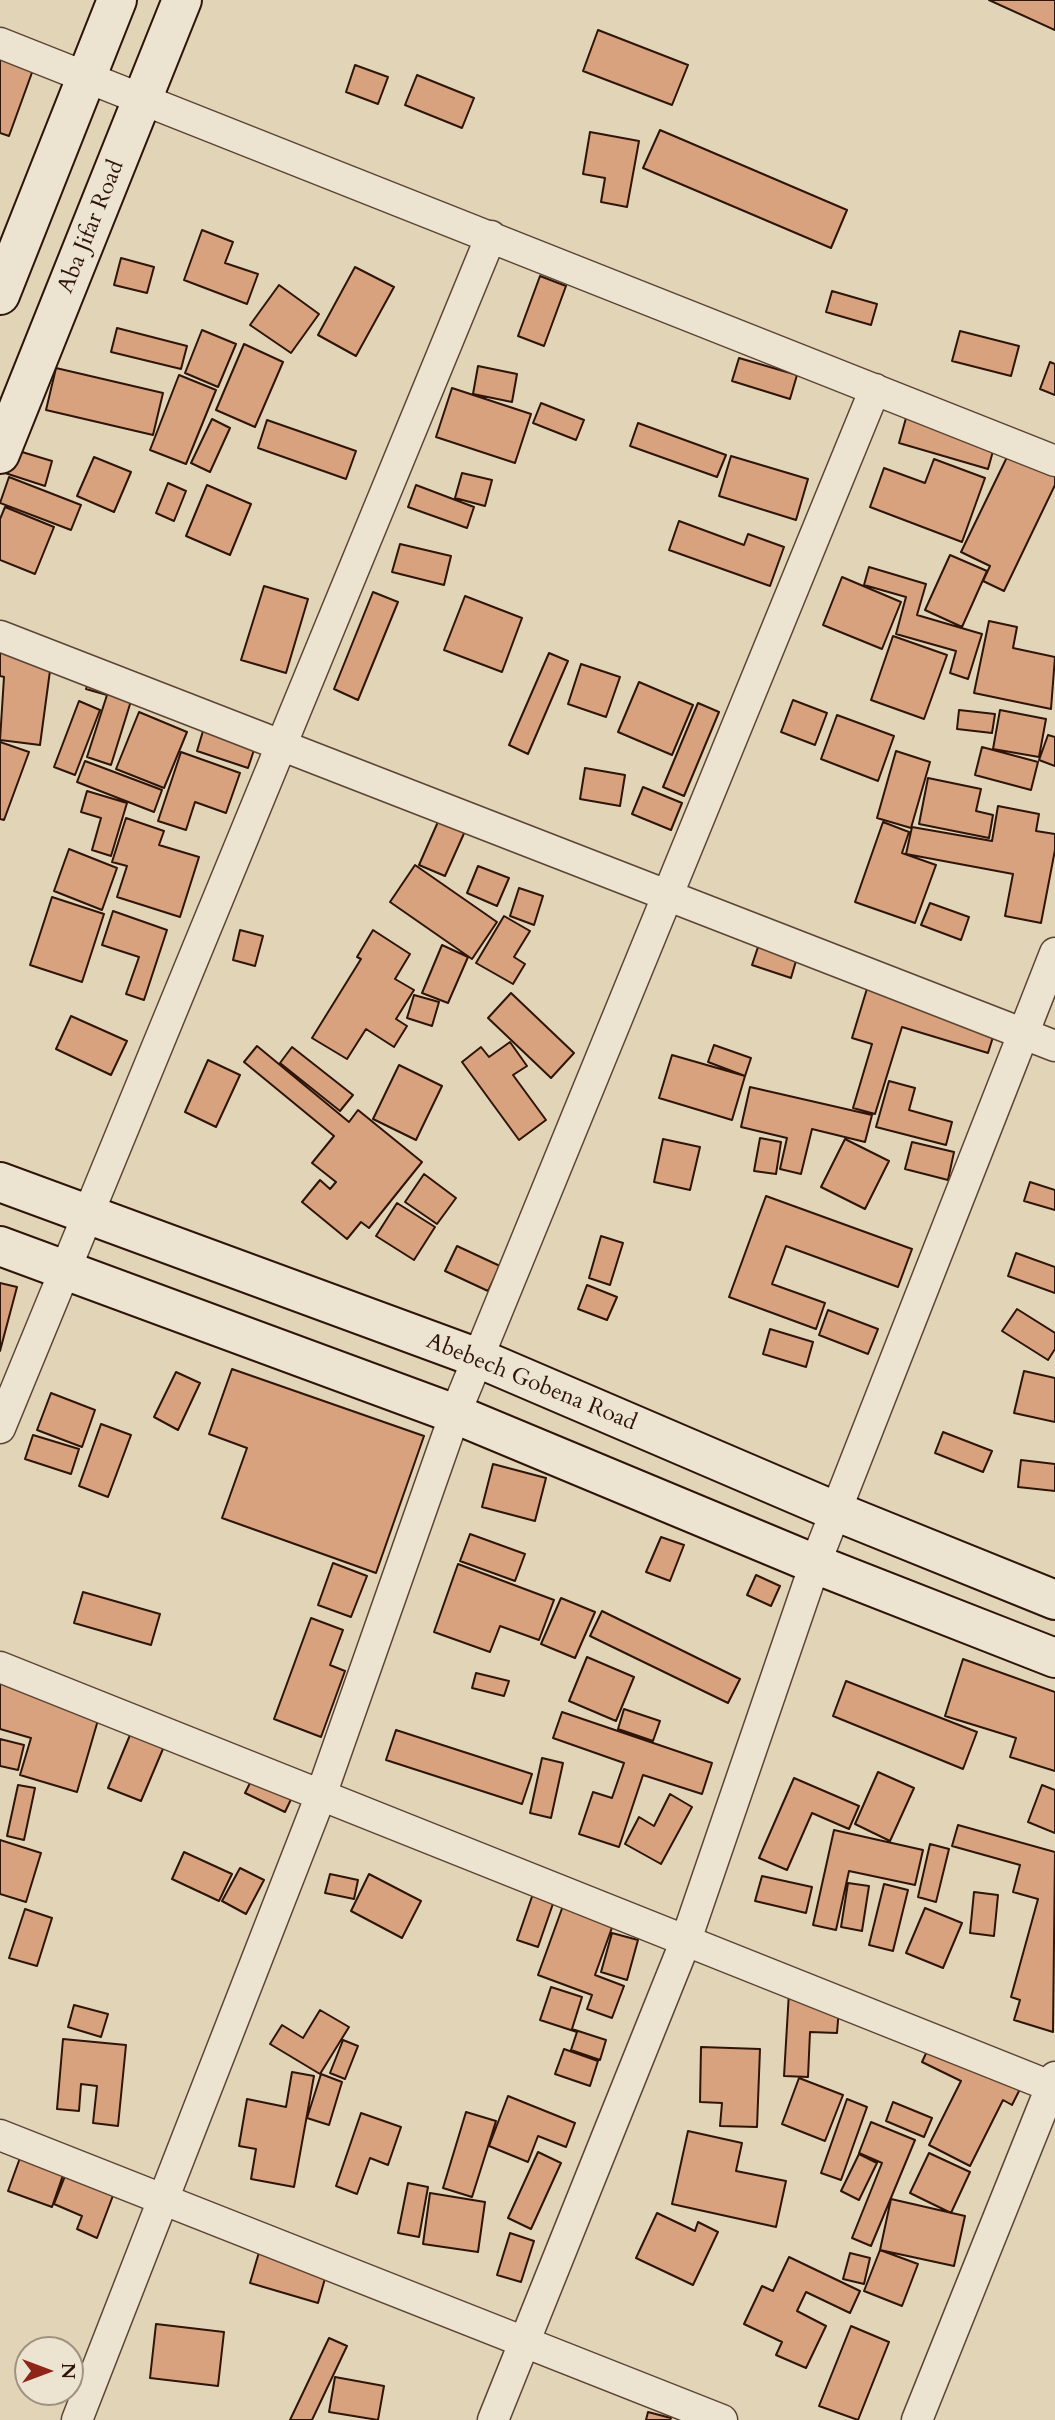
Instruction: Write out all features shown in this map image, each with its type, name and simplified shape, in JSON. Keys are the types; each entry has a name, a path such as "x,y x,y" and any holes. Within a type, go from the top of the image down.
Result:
{"street":[{"path":"0,295 117,0"},
{"name":"Aba Jifar Road","path":"0,454 182,0"},
{"path":"0,43 1055,461"},
{"path":"0,1428 62,1270 491,236"},
{"path":"77,2420 321,1795 455,1414 875,389"},
{"path":"0,636 1055,1046"},
{"path":"494,2420 686,1940 815,1564 1055,953"},
{"name":"Abebech Gobena Road","path":"0,1182 478,1359 835,1511 1055,1600"},
{"path":"0,1246 455,1414 815,1564 1055,1658"},
{"path":"0,1667 1054,2084 917,2420"},
{"path":"0,2135 722,2420"}],"building":[{"path":"989,0 1055,0 1055,30"},
{"path":"598,30 688,65 672,105 583,71"},
{"path":"0,55 34,67 9,136 0,133"},
{"path":"355,65 388,77 378,104 346,92"},
{"path":"417,75 474,98 462,128 405,105"},
{"path":"660,130 847,210 831,248 643,168"},
{"path":"590,132 639,141 627,207 601,202 605,178 583,174"},
{"path":"202,230 233,242 225,263 258,274 247,304 184,280"},
{"path":"121,258 154,267 147,293 114,285"},
{"path":"355,267 394,287 356,356 318,335"},
{"path":"540,276 566,286 544,346 518,336"},
{"path":"279,285 319,314 291,353 250,325"},
{"path":"832,291 877,304 871,325 826,312"},
{"path":"117,328 187,346 181,369 111,352"},
{"path":"202,330 236,344 218,387 185,373"},
{"path":"960,331 1019,346 1011,376 952,361"},
{"path":"244,344 283,362 255,427 216,410"},
{"path":"739,358 797,375 790,399 732,381"},
{"path":"1050,362 1055,364 1055,395 1040,389"},
{"path":"478,366 517,374 512,402 473,394"},
{"path":"56,368 163,393 153,435 46,410"},
{"path":"179,375 216,390 186,464 150,450"},
{"path":"452,388 531,414 515,463 436,437"},
{"path":"541,403 584,420 576,440 533,423"},
{"path":"906,418 995,444 988,469 899,443"},
{"path":"212,419 230,428 210,472 191,463"},
{"path":"267,420 356,451 346,479 258,448"},
{"path":"638,423 726,455 717,477 630,446"},
{"path":"12,449 52,461 45,486 5,473"},
{"path":"1009,453 1055,476 1055,485 1004,591 983,581 990,566 961,552"},
{"path":"731,456 808,479 796,520 719,496"},
{"path":"94,457 131,472 114,512 77,496"},
{"path":"934,459 985,478 962,542 870,507 884,468 925,483"},
{"path":"462,473 492,480 485,506 455,498"},
{"path":"9,477 81,505 71,530 0,503"},
{"path":"168,483 186,491 174,521 156,513"},
{"path":"207,485 251,504 230,555 186,536"},
{"path":"416,485 474,507 467,528 408,507"},
{"path":"5,507 54,527 35,574 0,560 0,519"},
{"path":"679,521 744,545 748,534 784,547 770,586 669,550"},
{"path":"400,544 451,556 444,585 392,572"},
{"path":"950,555 987,571 962,627 925,610"},
{"path":"869,567 926,584 917,615 982,634 968,679 950,673 956,651 896,634 906,597 864,585"},
{"path":"842,577 901,602 882,649 823,625"},
{"path":"264,586 308,599 286,673 241,660"},
{"path":"373,592 398,602 358,700 334,689"},
{"path":"465,596 522,618 502,672 444,650"},
{"path":"989,621 1017,627 1013,648 1055,657 1051,709 974,693"},
{"path":"0,633 54,641 40,745 0,740 4,677 0,676"},
{"path":"893,636 947,655 924,719 871,700"},
{"path":"549,653 568,661 528,754 509,745"},
{"path":"581,664 620,677 606,717 568,704"},
{"path":"92,672 136,685 111,765 87,757 107,695 86,689"},
{"path":"639,682 693,705 672,755 618,732"},
{"path":"793,700 827,713 815,745 781,732"},
{"path":"79,701 100,710 75,775 54,767"},
{"path":"698,703 719,712 684,796 663,787"},
{"path":"959,710 995,714 992,733 957,729"},
{"path":"1000,710 1046,719 1039,757 993,749"},
{"path":"209,711 261,729 248,768 197,751"},
{"path":"139,712 187,732 164,788 116,769"},
{"path":"837,715 894,736 878,781 821,759"},
{"path":"1048,735 1055,737 1055,766 1039,760"},
{"path":"0,742 29,752 4,820 0,819"},
{"path":"982,747 1038,762 1031,790 975,775"},
{"path":"896,751 930,762 911,828 877,818"},
{"path":"181,752 240,773 226,813 195,802 186,830 158,821"},
{"path":"85,761 162,790 154,812 77,782"},
{"path":"585,768 625,775 620,806 580,799"},
{"path":"928,778 981,789 976,811 993,815 989,838 919,824"},
{"path":"643,787 682,803 671,830 632,814"},
{"path":"87,791 127,803 111,856 92,850 101,818 81,812"},
{"path":"448,799 474,811 445,876 419,865"},
{"path":"998,806 1039,814 1036,831 1055,834 1055,850 1041,923 1005,916 1013,874 906,854 912,827 992,841"},
{"path":"126,818 164,831 159,845 199,857 180,917 117,897 127,866 112,862"},
{"path":"883,822 909,832 902,853 936,865 915,923 855,902"},
{"path":"69,849 117,868 102,910 54,891"},
{"path":"415,865 497,922 472,959 390,902"},
{"path":"478,866 509,878 497,906 467,893"},
{"path":"519,888 543,896 534,925 510,916"},
{"path":"52,897 104,914 82,982 30,965"},
{"path":"930,903 969,917 961,940 921,925"},
{"path":"113,911 167,930 144,1000 126,994 139,957 102,945"},
{"path":"504,916 530,931 514,957 525,964 513,984 476,963"},
{"path":"240,930 263,936 255,966 233,960"},
{"path":"373,930 410,954 395,979 414,990 396,1019 407,1026 394,1047 366,1029 347,1059 312,1038 361,959 357,957"},
{"path":"762,935 800,947 791,978 752,965"},
{"path":"442,945 468,957 448,1003 422,993"},
{"path":"869,982 998,1021 988,1053 902,1027 875,1114 853,1108 872,1044 852,1038"},
{"path":"511,993 574,1053 551,1078 488,1018"},
{"path":"414,995 439,1002 432,1026 407,1018"},
{"path":"71,1016 127,1041 111,1075 56,1049"},
{"path":"510,1042 527,1066 513,1075 546,1120 519,1140 462,1062 481,1047 489,1057"},
{"path":"714,1045 751,1058 745,1076 708,1062"},
{"path":"257,1046 349,1122 358,1110 422,1162 369,1228 361,1222 347,1239 302,1202 320,1180 330,1189 336,1182 312,1163 334,1136 244,1062"},
{"path":"292,1047 353,1095 340,1111 280,1063"},
{"path":"672,1055 745,1076 732,1120 659,1098"},
{"path":"208,1060 240,1075 216,1127 185,1112"},
{"path":"399,1065 442,1086 416,1140 373,1119"},
{"path":"889,1081 915,1088 909,1110 952,1122 946,1145 876,1127"},
{"path":"750,1087 872,1115 865,1142 812,1129 801,1174 780,1169 787,1138 741,1127"},
{"path":"760,1138 781,1142 776,1174 754,1171"},
{"path":"663,1139 700,1147 690,1190 654,1182"},
{"path":"845,1139 889,1161 865,1209 821,1187"},
{"path":"912,1142 954,1152 948,1180 905,1169"},
{"path":"424,1174 456,1198 437,1224 405,1202"},
{"path":"1030,1182 1055,1190 1055,1210 1024,1201"},
{"path":"766,1196 912,1249 898,1287 786,1246 772,1284 825,1303 816,1329 729,1297"},
{"path":"397,1203 435,1227 414,1260 376,1236"},
{"path":"601,1236 623,1243 610,1285 589,1278"},
{"path":"457,1246 500,1266 488,1291 445,1271"},
{"path":"1016,1253 1055,1267 1055,1293 1008,1276"},
{"path":"0,1283 17,1287 0,1351"},
{"path":"587,1285 617,1297 607,1320 578,1309"},
{"path":"1017,1309 1055,1333 1055,1349 1048,1360 1002,1331"},
{"path":"828,1310 878,1329 868,1354 819,1335"},
{"path":"770,1329 813,1342 806,1367 763,1354"},
{"path":"232,1369 424,1436 376,1573 222,1518 247,1448 209,1434"},
{"path":"1024,1371 1055,1378 1055,1422 1014,1413"},
{"path":"176,1372 200,1383 178,1430 154,1417"},
{"path":"51,1393 95,1410 82,1447 37,1430"},
{"path":"101,1424 131,1435 108,1497 79,1486"},
{"path":"943,1432 992,1451 983,1472 935,1453"},
{"path":"33,1435 79,1449 71,1474 25,1459"},
{"path":"1021,1460 1055,1464 1055,1491 1018,1487"},
{"path":"493,1464 546,1478 535,1521 482,1507"},
{"path":"470,1534 525,1554 515,1581 460,1561"},
{"path":"661,1537 684,1545 670,1581 646,1572"},
{"path":"333,1563 367,1576 351,1617 318,1605"},
{"path":"458,1564 554,1600 539,1640 500,1626 490,1652 434,1632"},
{"path":"756,1575 780,1586 771,1606 747,1595"},
{"path":"83,1592 160,1614 151,1645 74,1623"},
{"path":"561,1598 595,1612 575,1658 541,1644"},
{"path":"602,1611 740,1679 728,1703 590,1636"},
{"path":"311,1618 343,1630 330,1665 345,1671 321,1737 274,1719"},
{"path":"587,1657 634,1677 616,1721 569,1701"},
{"path":"963,1659 1055,1692 1055,1771 1010,1757 1016,1738 945,1716"},
{"path":"0,1671 103,1703 77,1792 20,1775 31,1738 0,1729"},
{"path":"476,1673 509,1681 504,1696 472,1688"},
{"path":"846,1681 977,1732 963,1769 833,1716"},
{"path":"624,1709 660,1721 653,1741 618,1729"},
{"path":"562,1712 712,1763 702,1794 643,1775 619,1847 579,1834 593,1792 612,1798 624,1763 553,1738"},
{"path":"135,1723 168,1737 141,1801 108,1788"},
{"path":"396,1730 532,1774 522,1804 386,1760"},
{"path":"0,1739 24,1745 18,1770 0,1766"},
{"path":"542,1758 563,1763 551,1818 530,1813"},
{"path":"878,1772 914,1788 890,1841 855,1824"},
{"path":"255,1773 294,1793 285,1812 245,1793"},
{"path":"794,1778 859,1806 849,1829 812,1813 787,1870 759,1858"},
{"path":"18,1785 35,1788 24,1840 7,1836"},
{"path":"1042,1785 1055,1790 1055,1833 1028,1822"},
{"path":"670,1794 692,1807 661,1864 625,1844 639,1817 654,1826"},
{"path":"958,1825 1055,1852 1053,2032 1014,2020 1020,2000 1011,1997 1038,1899 1013,1892 1020,1865 952,1846"},
{"path":"834,1830 923,1850 915,1885 849,1871 836,1930 813,1925"},
{"path":"0,1840 41,1853 26,1902 0,1894"},
{"path":"930,1844 949,1849 936,1902 918,1897"},
{"path":"184,1852 232,1874 219,1901 172,1879"},
{"path":"240,1868 264,1880 246,1914 222,1901"},
{"path":"330,1874 358,1880 354,1899 325,1893"},
{"path":"369,1874 421,1901 402,1938 351,1911"},
{"path":"762,1876 812,1887 806,1913 755,1901"},
{"path":"848,1883 869,1886 862,1931 841,1927"},
{"path":"884,1884 908,1890 893,1951 869,1945"},
{"path":"535,1888 556,1895 538,1947 517,1940"},
{"path":"974,1892 998,1895 994,1936 970,1933"},
{"path":"564,1903 614,1922 595,1975 624,1986 612,2018 587,2009 592,1995 538,1975"},
{"path":"925,1908 962,1923 943,1968 906,1953"},
{"path":"25,1909 52,1918 37,1966 9,1958"},
{"path":"612,1933 638,1940 627,1980 601,1972"},
{"path":"551,1987 582,1997 572,2029 606,2040 600,2060 571,2050 577,2032 540,2020"},
{"path":"789,1992 840,1995 837,2033 810,2032 808,2077 784,2076"},
{"path":"74,2005 108,2014 101,2037 68,2027"},
{"path":"320,2010 349,2027 320,2074 270,2044 282,2025 303,2038"},
{"path":"934,2036 1024,2081 1012,2105 1003,2100 970,2166 929,2145 961,2081 922,2062"},
{"path":"63,2039 126,2045 118,2126 93,2123 97,2086 81,2084 79,2111 57,2109"},
{"path":"343,2040 358,2046 345,2079 330,2073"},
{"path":"701,2047 760,2049 757,2127 720,2126 722,2103 700,2102"},
{"path":"564,2049 598,2061 590,2086 555,2074"},
{"path":"292,2072 314,2076 294,2187 251,2179 256,2149 239,2146 247,2099 286,2107"},
{"path":"321,2074 342,2082 329,2125 307,2118"},
{"path":"799,2078 843,2095 825,2141 782,2124"},
{"path":"508,2096 575,2123 566,2147 538,2136 528,2162 489,2146"},
{"path":"847,2099 867,2107 841,2180 821,2173"},
{"path":"893,2102 932,2118 924,2137 886,2121"},
{"path":"466,2112 496,2121 472,2197 443,2188"},
{"path":"361,2113 401,2127 388,2165 370,2158 357,2194 336,2186"},
{"path":"871,2122 915,2140 871,2246 852,2238 882,2163 859,2153"},
{"path":"688,2131 742,2143 736,2171 786,2181 776,2227 672,2204"},
{"path":"29,2133 72,2149 52,2207 8,2191"},
{"path":"538,2152 561,2163 531,2229 508,2218"},
{"path":"929,2153 970,2172 951,2213 910,2193"},
{"path":"859,2154 877,2163 859,2200 841,2191"},
{"path":"69,2166 117,2185 97,2238 77,2229 82,2216 54,2204"},
{"path":"408,2183 428,2187 419,2237 398,2233"},
{"path":"430,2193 485,2202 478,2252 423,2244"},
{"path":"891,2199 965,2216 954,2266 880,2250"},
{"path":"657,2213 695,2231 698,2222 718,2232 693,2285 636,2258"},
{"path":"510,2233 534,2241 521,2282 497,2275"},
{"path":"262,2242 330,2261 318,2303 250,2283"},
{"path":"880,2250 918,2264 902,2306 864,2291"},
{"path":"850,2253 870,2258 864,2284 843,2279"},
{"path":"789,2257 860,2291 850,2313 806,2292 797,2311 826,2326 806,2368 776,2355 782,2342 744,2324 762,2286 773,2291"},
{"path":"156,2324 224,2332 218,2386 150,2378"},
{"path":"851,2326 889,2342 858,2420 819,2406"},
{"path":"329,2338 347,2346 312,2420 290,2420"},
{"path":"335,2377 384,2386 378,2420 329,2412"},
{"path":"648,2412 671,2418 646,2420"}]}
